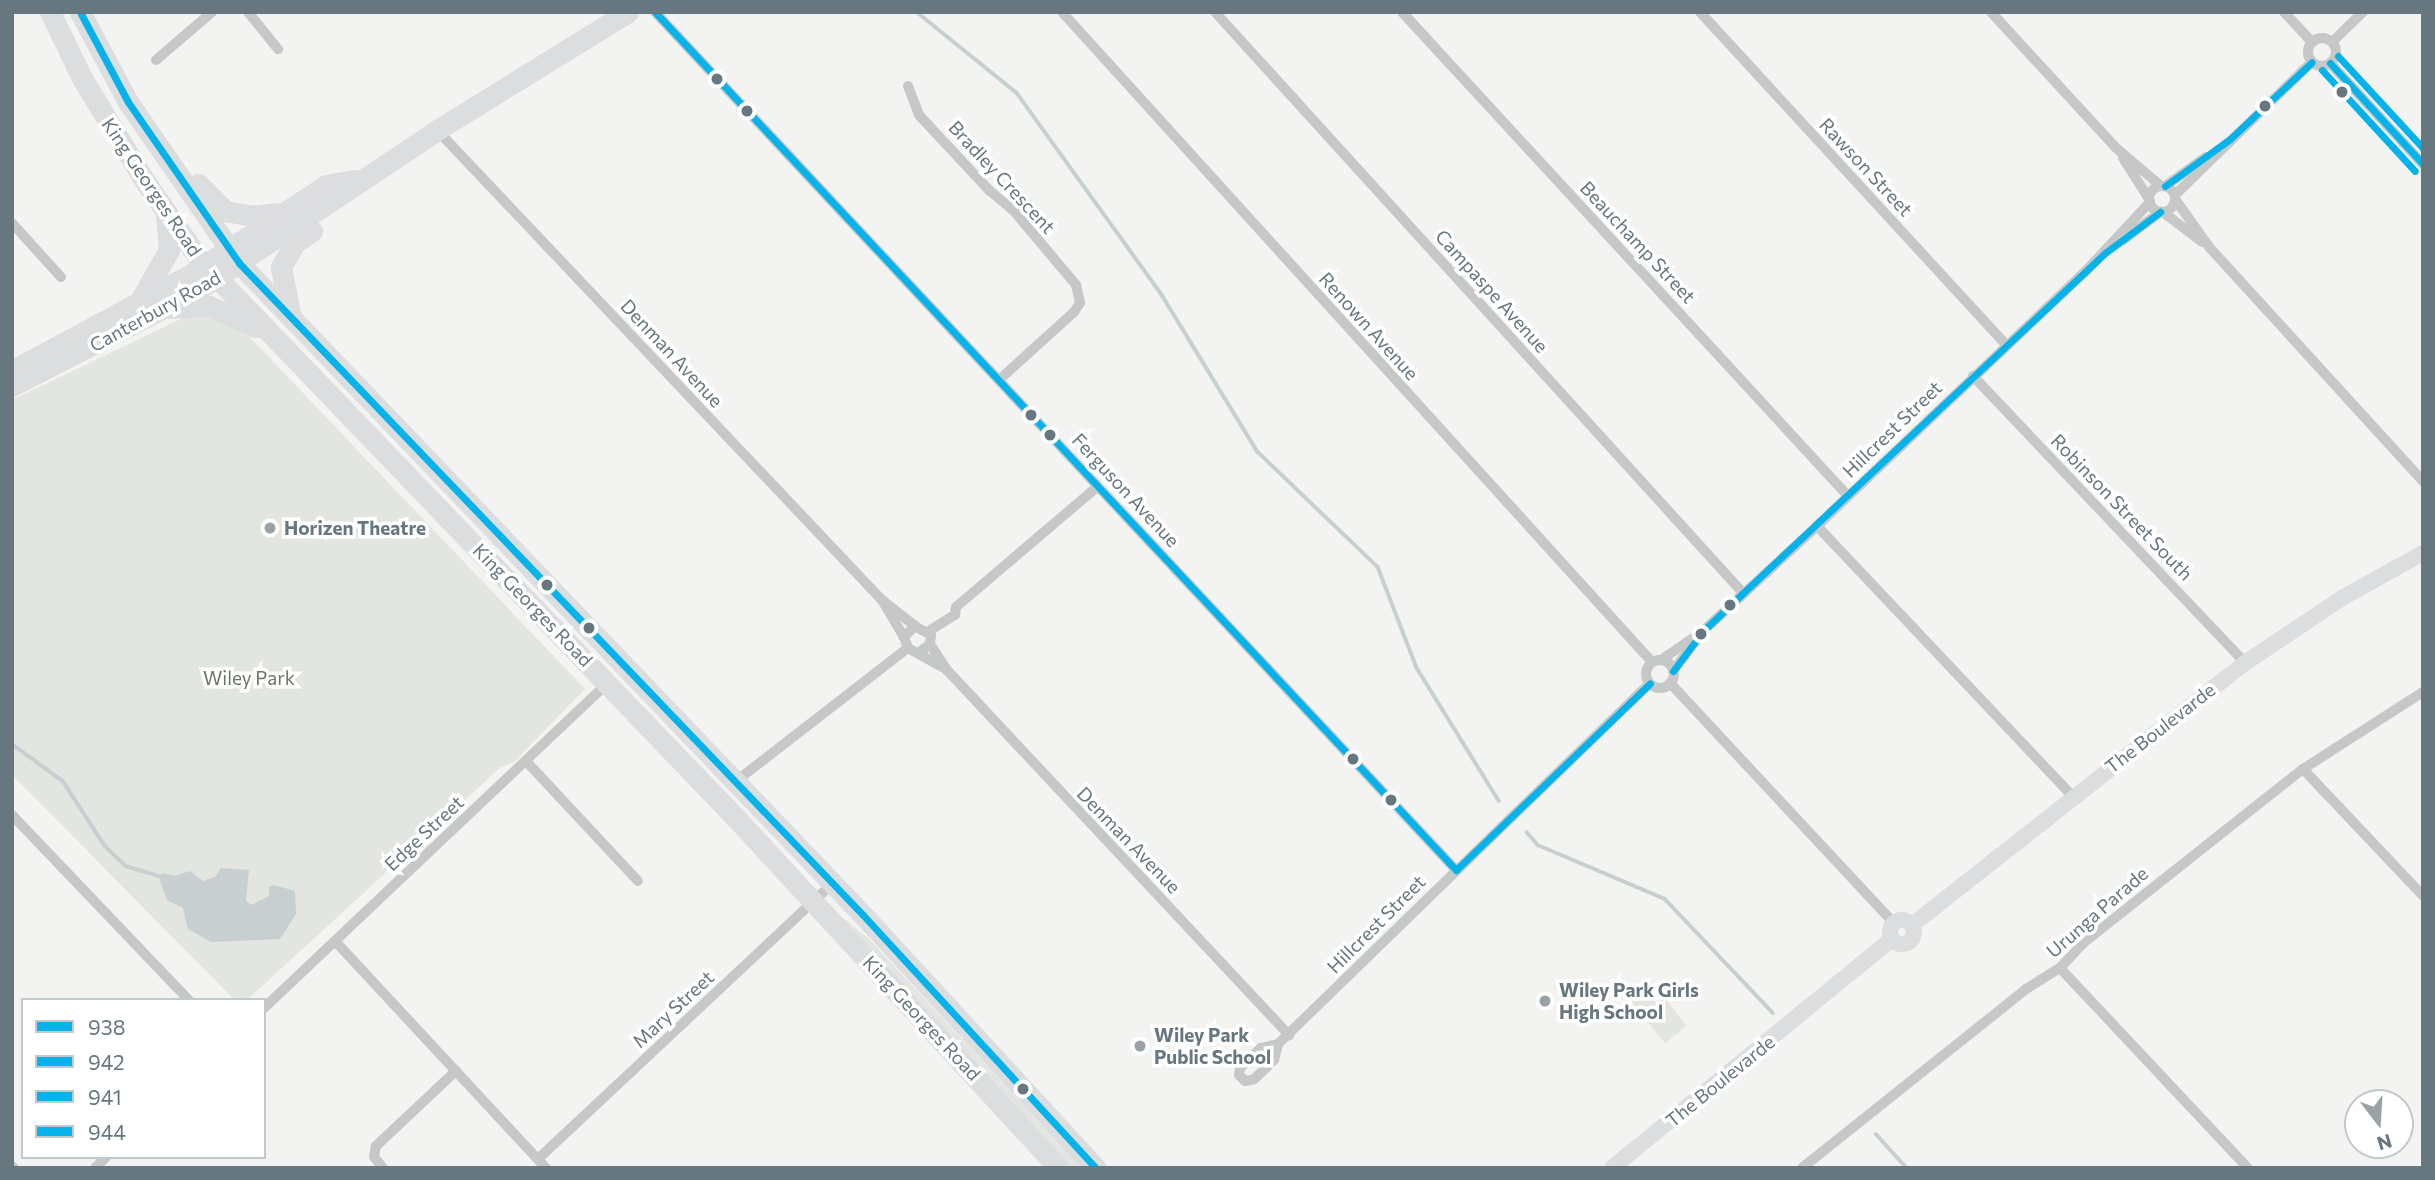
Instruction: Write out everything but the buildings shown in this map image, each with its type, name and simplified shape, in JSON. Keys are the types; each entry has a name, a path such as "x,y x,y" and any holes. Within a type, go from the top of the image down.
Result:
{"highway":[{"name":"King Georges Road","path":"50,12 83,80 164,209 211,272 608,683 814,901 1059,1168"},
{"name":"King Georges Road","path":"80,12 154,141 233,255 832,884 1096,1168"},
{"name":"Canterbury Road","path":"233,255 361,179 628,12"},
{"path":"154,141 225,211 253,216 282,213"},
{"path":"292,319 281,267 288,250 316,228 361,179"},
{"name":"Canterbury Road","path":"12,386 164,309 282,213 327,185 361,179"},
{"path":"138,305 169,250 164,209"},
{"name":"Canterbury Road","path":"12,371 138,305 211,272"},
{"path":"164,309 209,306 272,336"}],"street":[{"path":"156,60 212,12"},
{"path":"248,12 278,49"},
{"name":"Ferguson Avenue","path":"655,12 1456,870"},
{"name":"Renown Avenue","path":"1062,12 1672,677"},
{"name":"Campaspe Avenue","path":"1215,12 1743,593"},
{"name":"Beauchamp Street","path":"1402,12 1848,496"},
{"name":"Rawson Street","path":"1700,12 2006,345"},
{"path":"1991,12 2115,147 2175,197 2210,248 2423,481"},
{"path":"2284,12 2312,42"},
{"path":"2332,42 2363,12"},
{"path":"2312,62 2308,52 2312,42 2320,38 2332,42 2336,51 2330,63"},
{"path":"2175,197 2230,139 2312,62 2330,63 2423,164"},
{"name":"Bradley Crescent","path":"908,86 919,115 989,190 1014,211 1076,285 1079,295 1074,312 999,380"},
{"name":"Denman Avenue","path":"437,130 882,600 915,626"},
{"path":"2163,186 2230,139"},
{"path":"2115,147 2149,200 2210,248"},
{"name":"Hillcrest Street","path":"2105,253 2163,186"},
{"name":"Hillcrest Street","path":"1657,661 1703,631 2105,253 2162,212 2172,208 2175,197"},
{"path":"12,223 61,277"},
{"name":"Robinson Street South","path":"1973,376 2245,663"},
{"path":"929,631 942,620 955,615 956,607 1097,486"},
{"path":"1816,526 2071,796"},
{"name":"The Boulevarde","path":"1612,1168 1893,931 1898,944 1909,942 1912,925 2071,796 2245,663 2342,598 2423,553"},
{"name":"Denman Avenue","path":"882,600 904,637"},
{"path":"908,648 904,637 915,626 929,631"},
{"path":"908,648 920,652 930,644 929,631"},
{"name":"Hillcrest Street","path":"1672,677 1703,631"},
{"name":"Denman Avenue","path":"930,644 946,669 1289,1035"},
{"path":"735,782 908,648"},
{"name":"Denman Avenue","path":"920,652 946,669"},
{"path":"1657,661 1646,675 1650,683 1662,687 1672,677 1893,931"},
{"name":"Edge Street","path":"266,1006 608,683"},
{"name":"Hillcrest Street","path":"1278,1044 1650,683"},
{"name":"Urunga Parade","path":"1802,1168 2026,989 2060,968 2082,944 2304,769 2423,692"},
{"path":"526,761 638,881"},
{"path":"2304,769 2423,896"},
{"path":"12,815 187,998"},
{"name":"Mary Street","path":"538,1159 832,884"},
{"path":"335,941 546,1168"},
{"path":"2060,968 2248,1168"},
{"path":"383,1168 374,1157 376,1146 456,1071"}],"green space":[{"name":"Wiley Park","path":"187,316 222,318 245,332 585,689 514,762 501,767 249,998 233,998 12,775 12,400"},
{"path":"838,914 868,938 1082,1168 1071,1168"},
{"path":"1649,979 1687,1026 1665,1043 1627,997"}],"shaded area":[{"path":"221,868 249,870 246,900 251,905 269,896 269,887 274,885 295,891 296,914 280,939 211,942 188,929 183,908 167,900 160,881 162,873 175,876 190,871 203,881 215,877"}],"waterway":[{"path":"917,12 1017,93 1162,295 1258,452 1378,567 1417,668 1499,801"},
{"path":"12,744 63,781 105,846 126,866 161,877"},
{"path":"1527,832 1538,845 1665,899 1773,1013"},
{"path":"1876,1134 1907,1168"}],"transit line":[{"name":"942","path":"80,12 128,102 239,263 863,915 1096,1168"},
{"name":"938","path":"655,12 1456,870"},
{"name":"944","path":"2338,56 2423,148"},
{"name":"938","path":"2165,186 2230,139 2312,62"},
{"name":"938","path":"2330,63 2423,164"},
{"name":"941","path":"2322,70 2415,171"},
{"name":"938","path":"1673,671 1703,631 1743,593 2105,253 2160,212"},
{"name":"938","path":"1456,870 1650,683"}],"place":[{"name":"Horizen Theatre","path":"270,528"},
{"name":"Wiley Park Girls High School","path":"1545,1001"},
{"name":"Wiley Park Public School","path":"1140,1046"}]}
